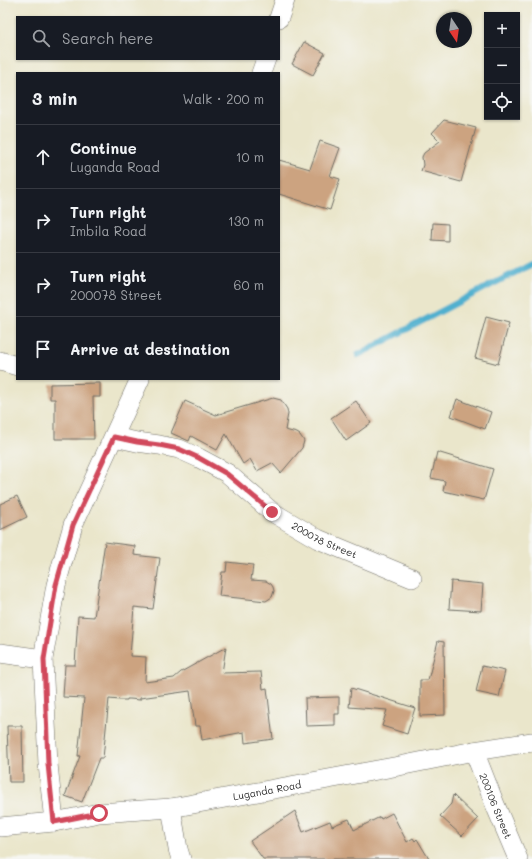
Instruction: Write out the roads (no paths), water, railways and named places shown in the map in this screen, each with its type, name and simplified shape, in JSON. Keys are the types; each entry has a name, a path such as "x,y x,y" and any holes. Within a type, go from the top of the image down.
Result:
{"street":[{"path":"280,16 285,0"},
{"path":"261,72 266,60"},
{"path":"0,361 16,366"},
{"path":"54,822 48,764 44,659 56,585 73,525 114,437 136,380"},
{"name":"200078 Street","path":"114,437 179,449 199,458 227,474 272,512 318,539 412,578"},
{"path":"0,653 44,659"},
{"name":"Luganda Road","path":"0,827 54,822 99,813 171,808 474,751 532,742"},
{"name":"200106 Street","path":"474,751 518,859"},
{"path":"171,808 181,859"}],"waterway":[{"path":"358,355 532,264"}]}
